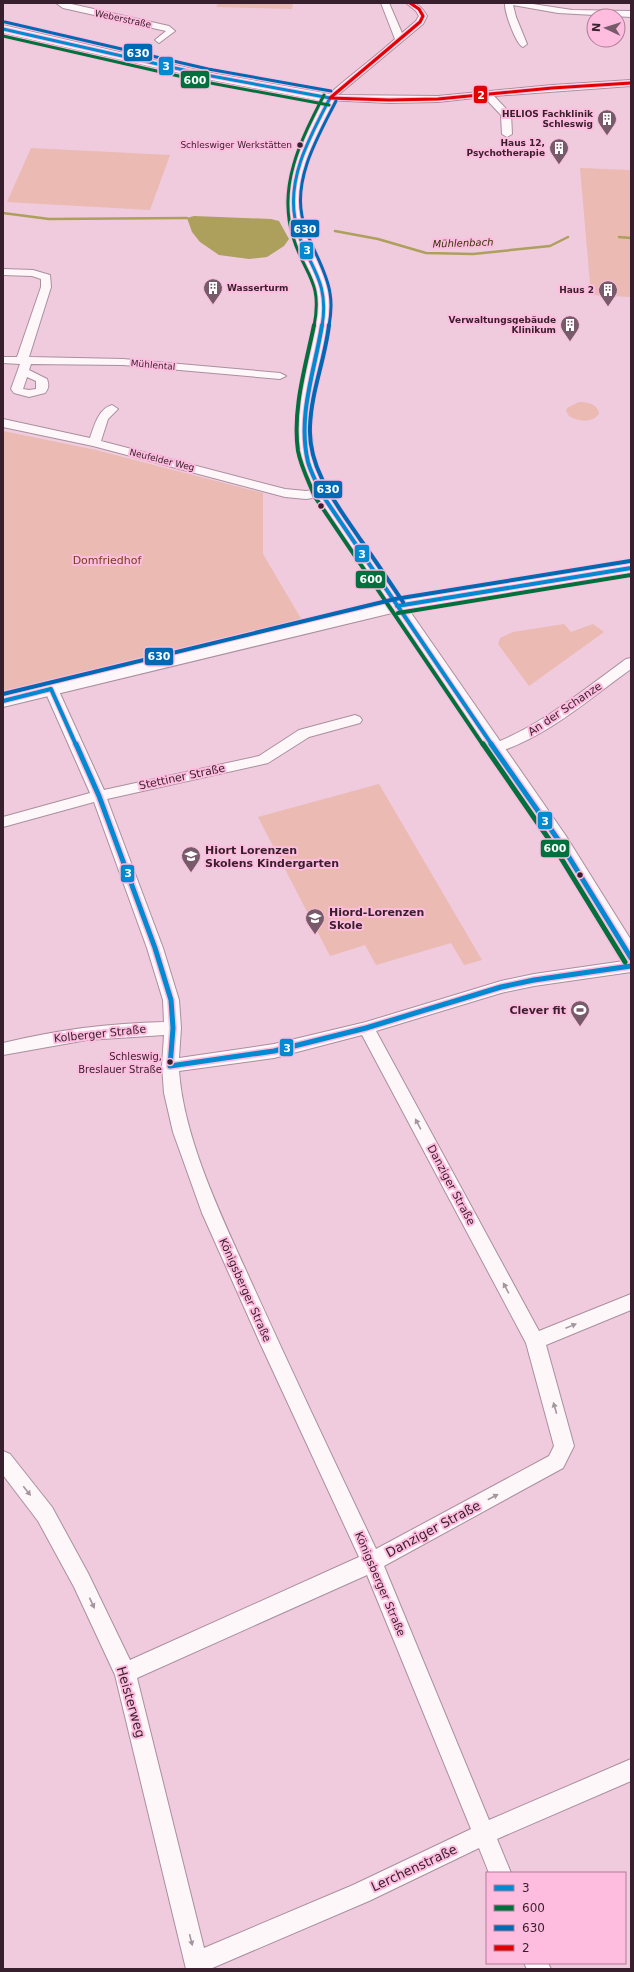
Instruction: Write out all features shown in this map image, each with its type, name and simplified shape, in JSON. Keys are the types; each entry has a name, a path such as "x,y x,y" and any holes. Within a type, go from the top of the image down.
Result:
{"street":[{"name":"Weberstraße","path":"60,3 66,6 169,29 170,31 159,40"},
{"path":"386,3 395,22 400,39"},
{"path":"410,3 419,9 423,16 420,22 371,65 351,79 330,98 306,147 297,171 293,215 300,235 313,261 324,299 323,318 310,382 303,429 308,463 321,493 455,692 559,841 631,958"},
{"path":"509,3 509,13 519,32 522,44"},
{"path":"515,3 554,12 579,14 627,14"},
{"path":"618,3 627,14"},
{"path":"395,22 420,22"},
{"path":"3,29 236,82 330,98 396,100 487,95 552,88 631,83"},
{"path":"487,95 506,114 507,134"},
{"path":"3,272 32,273 46,277 46,286 24,364"},
{"name":"Mühlental","path":"3,360 24,364 123,362 280,376"},
{"path":"94,443 103,418 112,409"},
{"name":"Neufelder Weg","path":"3,423 94,443 285,493 306,495 321,493"},
{"path":"3,701 397,606 556,582 631,568"},
{"name":"An der Schanze","path":"495,748 520,739 555,717 631,662"},
{"name":"Königsberger Straße","path":"51,689 99,796 156,948 171,1000 173,1028 170,1066 172,1093 182,1132 211,1213 372,1562 500,1872"},
{"name":"Stettiner Straße","path":"3,822 99,796 263,760 304,734 354,720"},
{"path":"170,1066 274,1052 366,1028 501,987 534,980 631,966"},
{"name":"Kolberger Straße","path":"3,1050 75,1034 130,1029 173,1028"},
{"name":"Danziger Straße","path":"125,1673 372,1562 556,1462 564,1446 535,1341 366,1028"},
{"path":"535,1341 631,1302"},
{"name":"Heisterweg","path":"3,1460 45,1514 81,1580 125,1673 184,1916 198,1966"},
{"name":"Lerchenstraße","path":"198,1966 361,1893 484,1834 631,1770"}],"green space":[{"path":"218,3 293,3 292,9 216,7"},
{"path":"31,148 170,155 150,210 7,202"},
{"path":"580,168 631,170 631,297 591,295"},
{"path":"579,402 586,402 595,406 599,414 593,419 585,421 569,416 566,411 567,408"},
{"name":"Domfriedhof","path":"3,431 96,450 263,493 263,554 303,622 3,692"},
{"path":"564,624 571,632 593,624 604,632 529,686 498,644 500,638 513,632"},
{"path":"379,784 482,960 464,965 451,943 376,965 365,945 330,956 258,817"}],"shaded area":[{"path":"194,216 271,219 279,221 289,239 284,246 267,257 249,259 219,255 200,242 192,232 187,218"}],"waterway":[{"path":"3,213 49,219 187,218"},
{"name":"Mühlenbach","path":"335,231 378,239 426,253 473,254 550,246 568,237"},
{"name":"Mühlenbach","path":"619,237 631,238"}],"transit line":[{"name":"2","path":"330,98 420,22 423,16 419,9 410,3"},
{"name":"630","path":"5,22 208,69 331,91"},
{"name":"3","path":"3,29 206,75 330,98"},
{"name":"600","path":"3,36 205,82 329,105"},
{"name":"2","path":"330,98 389,100 438,99 552,88 631,83"},
{"name":"600","path":"324,95 299,146 293,164 287,200 288,219 293,238 312,277 317,302 316,318 298,405 298,451 303,470 315,497 449,696 553,845 625,962"},
{"name":"3","path":"330,98 305,148 299,166 293,202 295,220 301,238 322,286 324,303 319,343 310,382 304,422 305,442 309,466 321,493 455,692 559,841 631,958"},
{"name":"630","path":"336,101 313,148 307,164 300,198 301,215 306,232 325,274 331,300 328,332 314,396 310,428 311,443 314,458 326,486 403,602"},
{"name":"630","path":"3,694 395,599 630,561"},
{"name":"3","path":"397,606 631,568"},
{"name":"600","path":"398,613 631,575"},
{"name":"3","path":"51,689 99,796 155,948 171,1000 173,1028 170,1066"},
{"name":"3","path":"3,701 51,689"},
{"name":"3","path":"170,1066 274,1051 366,1028 501,987 534,980 631,966"}],"place":[{"name":"HELIOS Fachklinik Schleswig","path":"607,136"},
{"name":"Schleswiger Werkstätten","path":"300,145"},
{"name":"Haus 12, Psychotherapie","path":"559,165"},
{"name":"Wasserturm","path":"213,305"},
{"name":"Haus 2","path":"608,307"},
{"name":"Verwaltungsgebäude Klinikum","path":"570,342"},
{"name":"Hiort Lorenzen Skolens Kindergarten","path":"191,873"},
{"name":"Hiord-Lorenzen Skole","path":"315,935"},
{"name":"Clever fit","path":"580,1027"},
{"name":"Schleswig, Breslauer Straße","path":"170,1062"}]}
